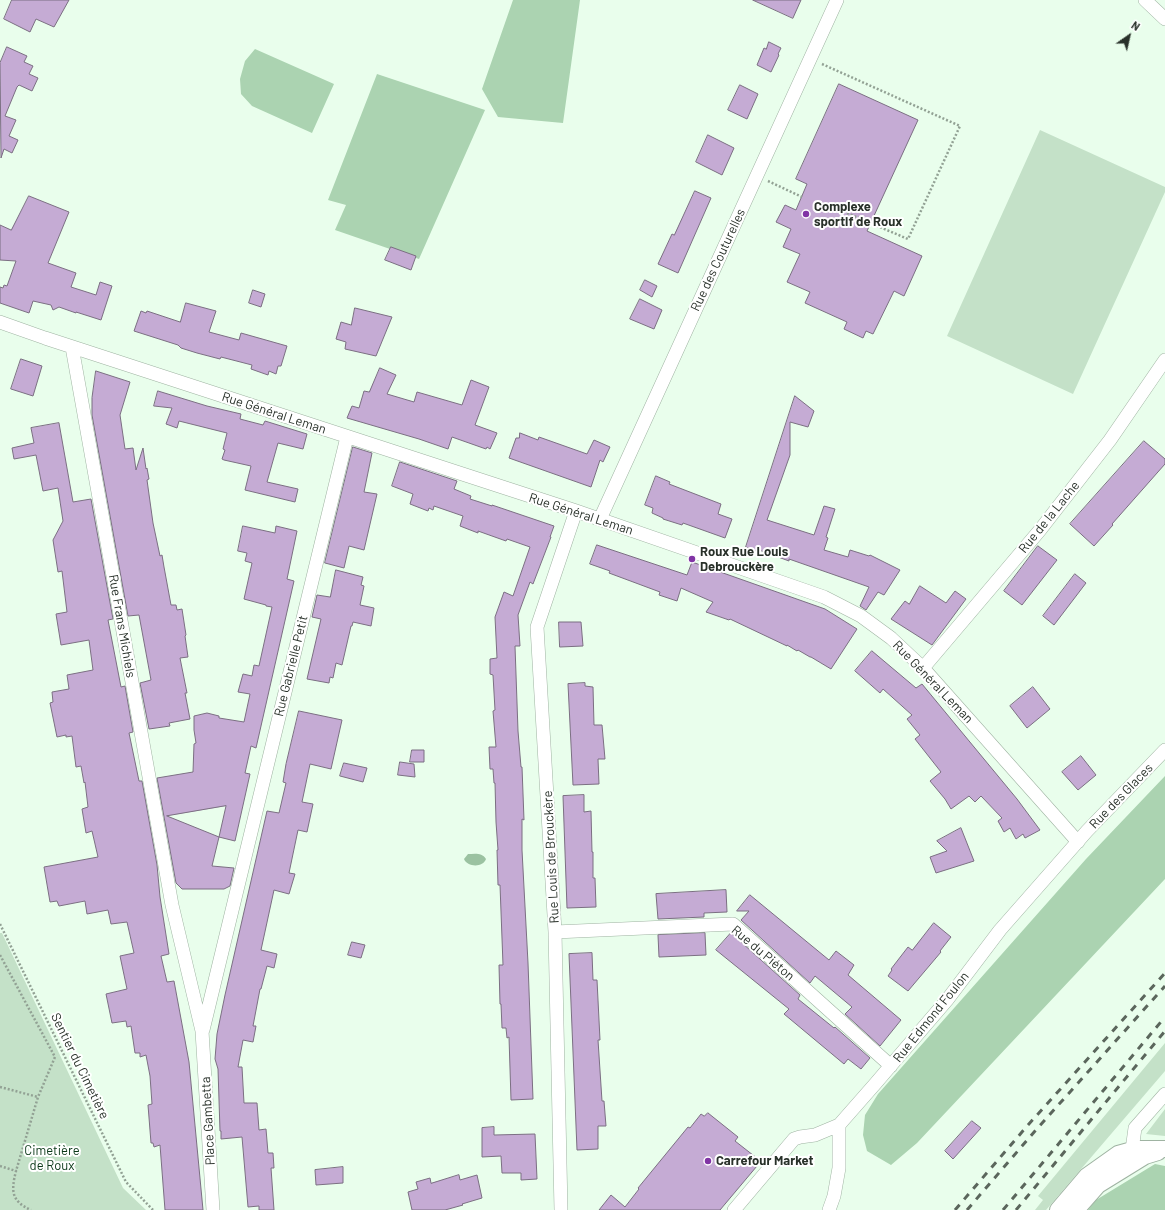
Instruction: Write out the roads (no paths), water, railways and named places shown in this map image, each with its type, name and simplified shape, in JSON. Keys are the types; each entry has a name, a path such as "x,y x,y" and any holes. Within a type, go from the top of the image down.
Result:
{"street":[{"name":"Rue des Couturelles","path":"600,519 837,0"},
{"path":"1145,0 1165,19"},
{"name":"Rue Général Leman","path":"0,322 72,347 600,519 824,597 861,616 891,638 924,668 1078,842"},
{"name":"Rue Frans Michiels","path":"72,347 172,904"},
{"name":"Rue de la Lache","path":"924,668 1040,530 1110,440 1165,360"},
{"name":"Rue Gabrielle Petit","path":"235,896 347,437"},
{"name":"Rue Louis de Brouckère","path":"561,1210 555,932 537,626 576,511"},
{"name":"Rue des Glaces","path":"1078,842 1165,750"},
{"name":"Rue Edmond Foulon","path":"839,1125 947,1000 1000,930 1078,842"},
{"name":"Place Gambetta","path":"202,1031 235,896"},
{"name":"Place Gambetta","path":"172,904 202,1031 213,1210"},
{"name":"Rue du Piéton","path":"555,932 733,924 891,1066"},
{"path":"1134,1150 1135,1128 1165,1094"},
{"path":"734,1210 794,1139 815,1135 839,1125 839,1168 834,1196 829,1210"},
{"path":"1058,1210 1087,1176 1118,1154 1134,1150 1165,1150"},
{"path":"1076,1210 1098,1185 1144,1156 1165,1150"}],"railway":[{"path":"955,1210 1028,1125 1165,973"},
{"path":"967,1210 1035,1131 1165,986"},
{"path":"1003,1210 1165,1017"},
{"path":"1016,1210 1165,1031"}],"place":[{"name":"Complexe sportif de Roux","path":"806,214"},
{"name":"Roux Rue Louis Debrouckère","path":"692,559"},
{"name":"Carrefour Market","path":"708,1161"}],"park label":[{"name":"Cimetière de Roux","path":"52,1158"}]}
